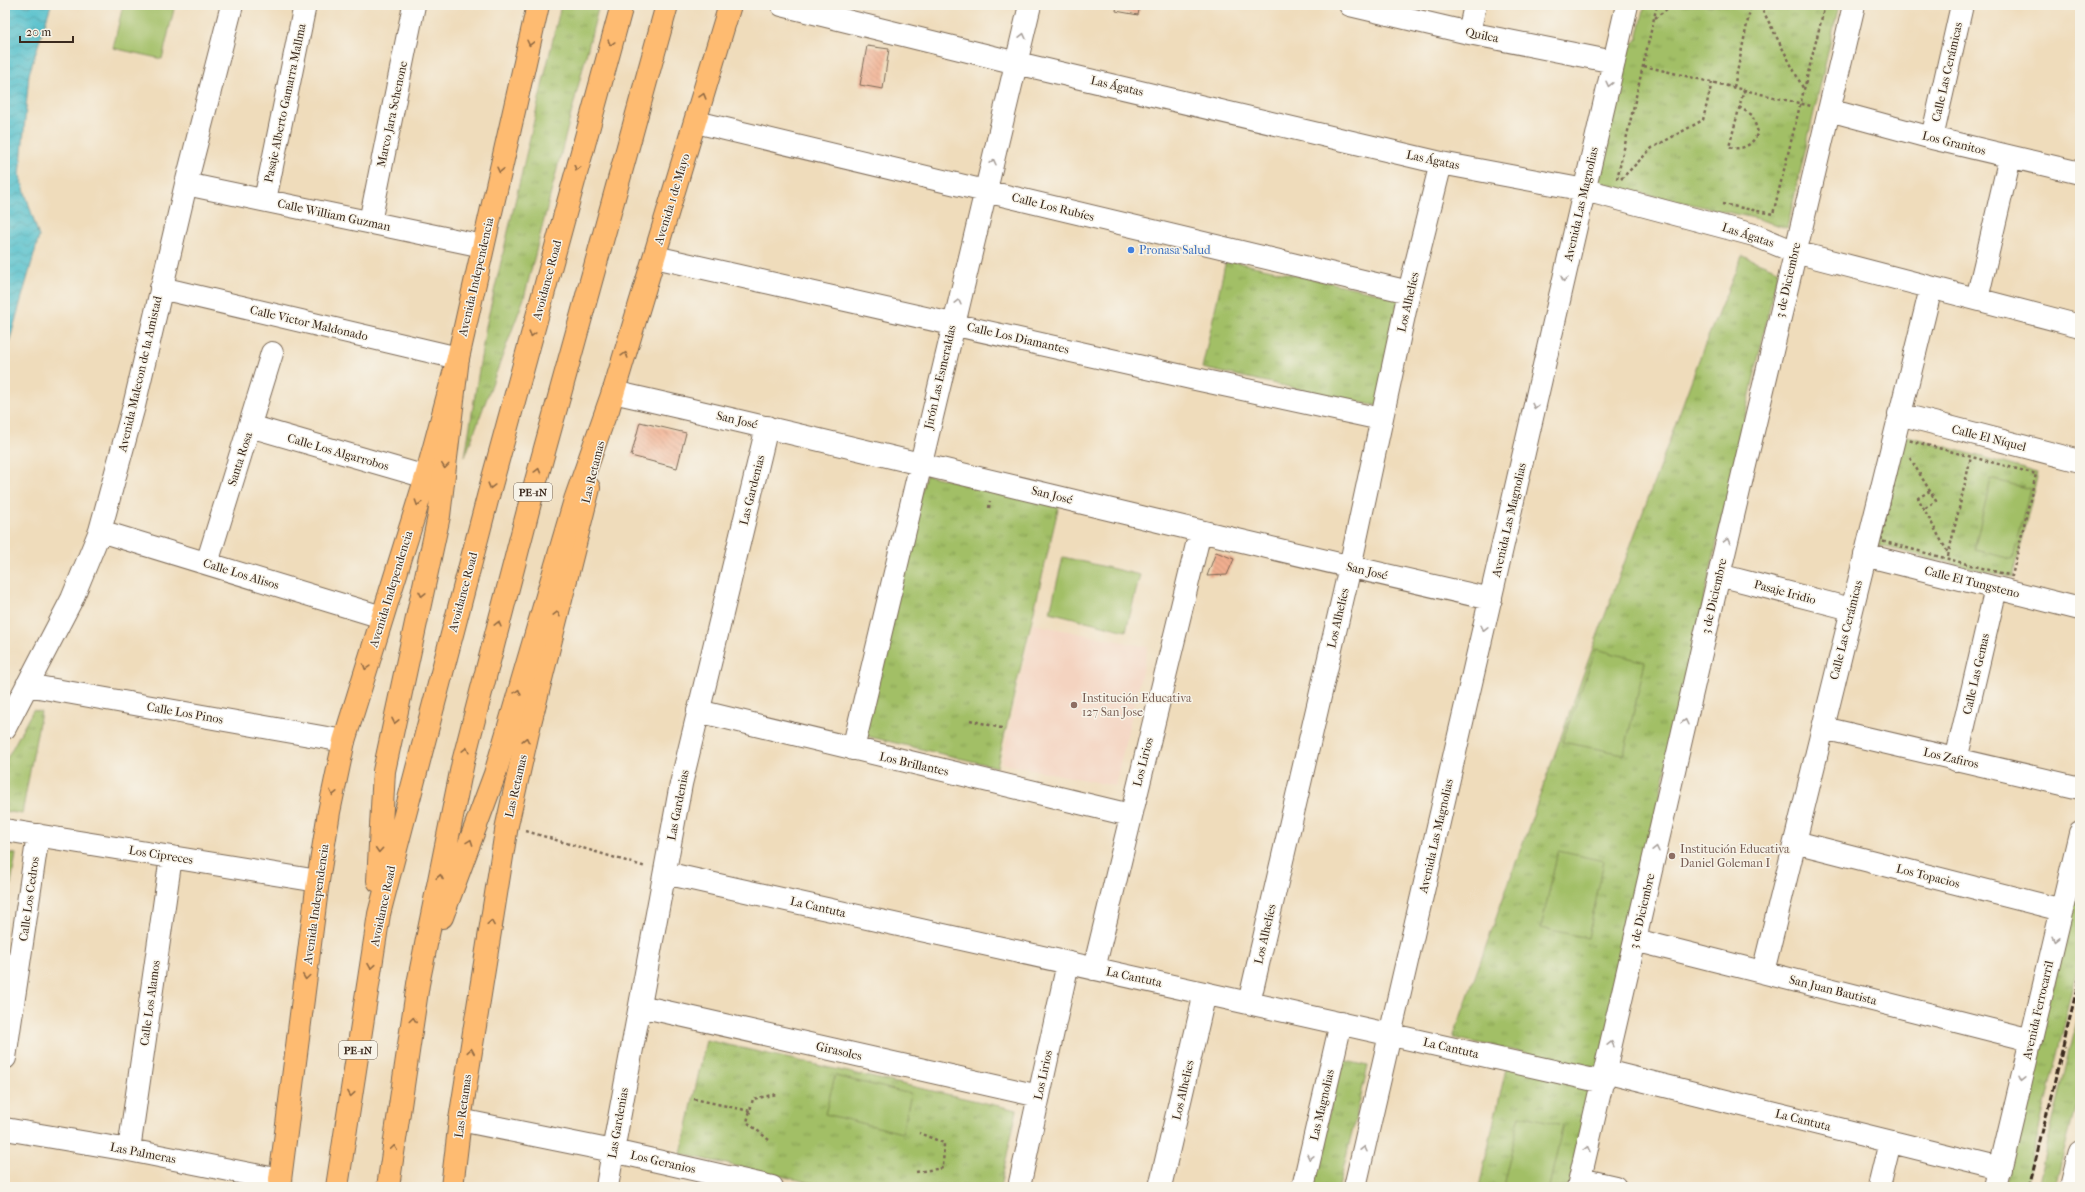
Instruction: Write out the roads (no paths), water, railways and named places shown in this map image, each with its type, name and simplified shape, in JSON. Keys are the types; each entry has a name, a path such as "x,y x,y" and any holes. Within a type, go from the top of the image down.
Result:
{"main road":[{"name":"Avenida Independencia","path":"280,1185 318,881 329,812 344,741 426,477 458,358 482,246 538,5"},
{"name":"Avoidance Road","path":"337,1187 379,914 490,489 622,5"},
{"name":"PE-1N","path":"388,1187 418,984 467,747 531,499 667,5"},
{"name":"Avenida 1 de Mayo","path":"613,392 696,122 730,5"},
{"path":"379,914 377,869 384,771 439,516 458,358"},
{"path":"418,984 495,774 575,500 613,392"},
{"name":"Las Retamas","path":"452,1187 460,1120 507,825 532,716 613,392"}],"street":[{"name":"Avenida Malecon de la Amistad","path":"5,728 72,599 100,531 134,406 186,184 232,5"},
{"name":"Pasaje Alberto Gamarra Mallma","path":"265,200 305,5"},
{"name":"Marco Jara Schenone","path":"370,222 414,5"},
{"name":"Las Ágatas","path":"782,5 1016,63 1441,163 1585,190 1754,234 1794,252 2080,326"},
{"name":"Jirón Las Esmeraldas","path":"853,749 1030,5"},
{"name":"Quilca","path":"1350,5 1469,33 1614,62"},
{"path":"1469,33 1476,5"},
{"name":"Avenida Las Magnolias","path":"1390,1034 1627,5"},
{"name":"3 de Diciembre","path":"1579,1183 1794,252 1854,5"},
{"name":"Calle Las Cerámicas","path":"1932,138 1962,5"},
{"name":"Los Granitos","path":"1829,110 1932,138 2080,173"},
{"name":"Calle Los Rubíes","path":"696,122 1409,292"},
{"path":"1977,299 2010,157"},
{"name":"Los Alhelíes","path":"1249,1003 1350,567 1409,292 1441,163"},
{"name":"Calle William Guzman","path":"186,184 482,246"},
{"name":"Calle Los Diamantes","path":"655,257 1191,378 1381,419"},
{"name":"Calle Victor Maldonado","path":"161,288 458,358"},
{"name":"Calle Las Cerámicas","path":"1763,972 1931,288"},
{"name":"Santa Rosa","path":"207,563 272,354"},
{"name":"San José","path":"613,392 921,463 1200,532 1491,599"},
{"name":"Calle El Níquel","path":"1899,414 2080,461"},
{"name":"Calle Los Algarrobos","path":"250,426 426,477"},
{"name":"Las Gardenias","path":"608,1187 613,1151 681,784 767,427"},
{"name":"Calle Los Alisos","path":"100,531 382,617"},
{"name":"Los Lirios","path":"1094,969 1130,815 1200,532"},
{"name":"Calle El Tungsteno","path":"1865,555 2080,609"},
{"name":"Pasaje Iridio","path":"1719,575 1851,609"},
{"name":"Calle Las Gemas","path":"1956,760 1996,588"},
{"name":"Calle Los Pinos","path":"27,686 344,741"},
{"name":"Los Brillantes","path":"698,711 1130,815"},
{"name":"Los Zafiros","path":"1823,728 2080,788"},
{"name":"Los Cipreces","path":"5,830 318,881"},
{"name":"Avenida Ferrocarril","path":"1999,1178 2080,832"},
{"name":"Calle Los Cedros","path":"5,1058 38,835"},
{"name":"Los Topacios","path":"1795,842 2062,910"},
{"name":"Calle Los Alamos","path":"130,1150 171,857"},
{"name":"La Cantuta","path":"665,873 1390,1034 1604,1076 1890,1142 1999,1178"},
{"name":"San Juan Bautista","path":"1635,940 2031,1040"},
{"name":"Los Lirios","path":"1019,1187 1068,963"},
{"name":"Los Alhelies","path":"1160,1187 1205,993"},
{"name":"Girasoles","path":"640,1006 1039,1096"},
{"name":"Las Magnolias","path":"1303,1187 1341,1023"},
{"path":"1355,1187 1390,1034"},
{"name":"Los Geranios","path":"460,1120 613,1151 772,1187"},
{"name":"Las Palmeras","path":"5,1129 130,1150 280,1185"},
{"path":"1879,1187 1890,1142"},
{"path":"2071,1187 2080,1151"},
{"path":"1579,1183 1615,1187"}],"water":[{"path":"5,5 51,5 29,74 20,176 39,237 5,357"}],"railway":[{"path":"2029,1187 2080,976"}],"place":[{"name":"Pronasa Salud","path":"1131,250"},
{"name":"Institución Educativa 127 San Jose","path":"1074,705"},
{"name":"Institución Educativa Daniel Goleman I","path":"1672,856"}]}
